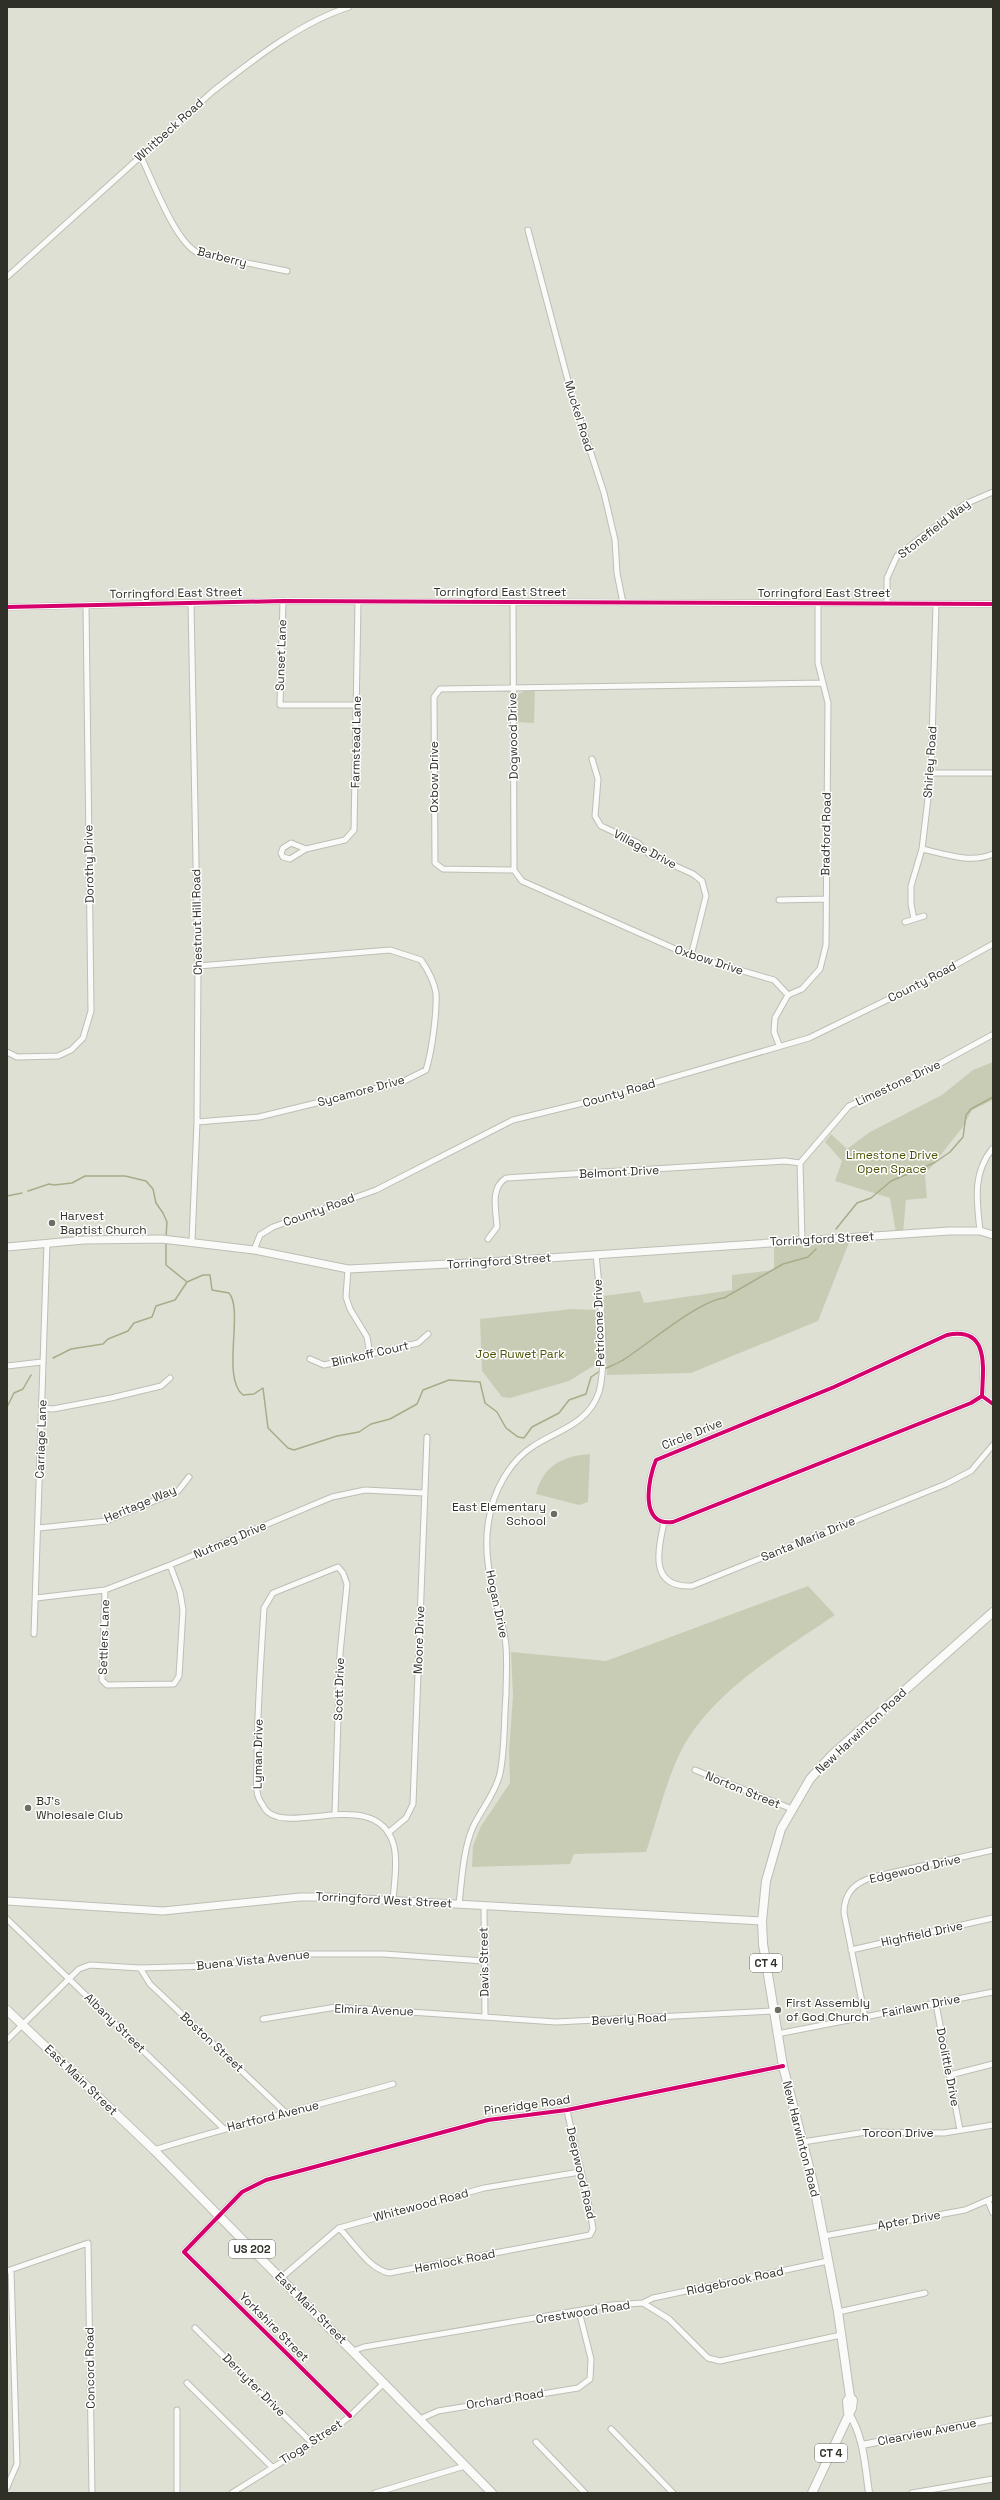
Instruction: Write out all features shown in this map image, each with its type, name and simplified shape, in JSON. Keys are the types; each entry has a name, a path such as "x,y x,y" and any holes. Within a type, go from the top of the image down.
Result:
{"main road":[{"name":"Torringford Street","path":"7,1247 47,1243 166,1239 192,1241 254,1250 348,1269 949,1231 980,1231 993,1235"},
{"name":"New Harwinton Road","path":"812,2493 848,2412 847,2401 850,2397 838,2312 824,2236 803,2142 783,2066 777,2034 763,1944 762,1921 766,1881 774,1850 792,1809 810,1779 832,1755 993,1612"},
{"name":"Torringford West Street","path":"7,1901 163,1911 300,1897 459,1904 762,1921"},
{"name":"East Main Street","path":"7,2010 154,2150 217,2216 354,2351 492,2493"}],"street":[{"name":"Whitbeck Road","path":"7,278 212,92 241,69 292,35 349,7"},
{"name":"Barberry","path":"141,157 179,235 188,247 198,253 287,271"},
{"name":"Muckel Road","path":"528,230 571,392 604,493 615,540 617,573 623,603"},
{"name":"Stonefield Way","path":"887,603 887,578 897,556 965,504 993,492"},
{"name":"Torringford East Street","path":"7,607 283,601 993,604"},
{"name":"Sunset Lane","path":"283,601 280,705 356,705"},
{"name":"Farmstead Lane","path":"306,849 291,842 286,844 281,853 283,857 290,859 306,849 345,840 354,830 358,602"},
{"name":"Dogwood Drive","path":"513,602 512,688 514,870"},
{"name":"Chestnut Hill Road","path":"191,603 198,966 197,1122 192,1241"},
{"name":"Bradford Road","path":"779,1045 774,1032 774,1018 788,995 802,989 820,969 826,945 828,703 818,663 818,603"},
{"name":"Shirley Road","path":"914,919 911,904 911,886 922,848 931,773 936,604"},
{"name":"Dorothy Drive","path":"7,1052 17,1057 58,1056 71,1050 83,1038 91,1011 86,605"},
{"name":"Oxbow Drive","path":"788,995 774,980 691,956 522,881 514,870 443,869 435,863 434,697 440,690 822,683"},
{"name":"Village Drive","path":"592,759 598,779 595,816 601,826 638,843 649,854 693,874 702,881 706,896 691,956"},
{"path":"931,773 993,773"},
{"path":"922,848 964,858 984,858 993,854"},
{"path":"779,900 826,898"},
{"path":"905,922 924,916"},
{"name":"County Road","path":"254,1250 260,1235 273,1227 376,1190 513,1120 591,1101 779,1045 809,1038 932,978 993,944"},
{"name":"Sycamore Drive","path":"197,1122 259,1118 402,1082 414,1077 426,1070 430,1057 436,993 430,974 421,960 390,950 198,966"},
{"name":"Limestone Drive","path":"800,1164 849,1106 917,1076 992,1035"},
{"path":"980,1231 975,1190 985,1157 992,1149"},
{"name":"Belmont Drive","path":"488,1239 497,1227 495,1190 499,1182 506,1178 785,1161 800,1164"},
{"path":"800,1164 802,1240"},
{"name":"Carriage Lane","path":"34,1634 39,1528 42,1362 47,1243"},
{"name":"Petricone Drive","path":"596,1254 602,1363 599,1392"},
{"path":"348,1269 346,1297 350,1309 367,1337 370,1354"},
{"name":"Circle Drive","path":"664,1523 655,1518 650,1510 648,1496 650,1475 656,1460 834,1387 947,1336 957,1333 967,1335 978,1343 982,1359 982,1396"},
{"name":"Blinkoff Court","path":"310,1359 324,1365 418,1343 428,1334"},
{"path":"7,1366 42,1362"},
{"path":"42,1408 53,1409 118,1397 161,1386 170,1378"},
{"name":"Hogan Drive","path":"459,1904 466,1848 473,1828 495,1790 500,1774 506,1693 505,1645 489,1580 488,1519 496,1491 523,1454 577,1423 591,1408 599,1392"},
{"path":"664,1523 673,1522 971,1403 982,1396 993,1404"},
{"name":"Moore Drive","path":"388,1833 406,1818 413,1804 427,1437"},
{"name":"Santa Maria Drive","path":"664,1523 658,1562 661,1573 670,1583 680,1587 692,1586 951,1482 971,1471 993,1445"},
{"name":"Heritage Way","path":"39,1528 106,1521 178,1491 189,1477"},
{"name":"Nutmeg Drive","path":"36,1598 105,1590 170,1565 332,1497 364,1490 424,1493"},
{"name":"Settlers Lane","path":"105,1590 102,1680 107,1685 174,1684 179,1676 183,1610 180,1592 170,1565"},
{"name":"Lyman Drive","path":"338,1568 273,1594 264,1608 257,1742 258,1795 266,1810 275,1816 286,1818 335,1814 365,1816 378,1824 388,1833"},
{"name":"Scott Drive","path":"335,1814 340,1653 347,1584 343,1573 338,1568"},
{"name":"Norton Street","path":"695,1770 792,1809"},
{"path":"388,1833 394,1846 393,1901"},
{"name":"Edgewood Drive","path":"865,2018 851,1950 844,1904 848,1894 859,1882 993,1850"},
{"name":"Davis Street","path":"484,1906 485,2017"},
{"name":"Highfield Drive","path":"851,1950 993,1918"},
{"name":"Albany Street","path":"7,1919 223,2128"},
{"name":"Buena Vista Avenue","path":"7,2040 79,1969 90,1966 140,1968 211,1966 305,1954 384,1954 484,1961"},
{"name":"Boston Street","path":"140,1968 150,1984 287,2114"},
{"name":"Fairlawn Drive","path":"777,2034 993,1992"},
{"name":"Doolittle Drive","path":"936,2004 960,2130"},
{"name":"Elmira Avenue","path":"263,2019 336,2007 485,2017"},
{"name":"Beverly Road","path":"485,2017 556,2022 774,2011"},
{"path":"950,2075 993,2064"},
{"name":"Pineridge Road","path":"184,2252 217,2216 242,2192 266,2180 488,2120 567,2110 783,2066"},
{"name":"Hartford Avenue","path":"154,2150 223,2128 287,2114 393,2084"},
{"name":"Deepwood Road","path":"567,2110 593,2229 590,2235"},
{"name":"Torcon Drive","path":"803,2142 866,2132 932,2134 993,2125"},
{"name":"Whitewood Road","path":"281,2278 339,2228 484,2188 580,2172"},
{"path":"991,2200 993,2213"},
{"name":"Apter Drive","path":"824,2236 965,2210 991,2200"},
{"name":"Hemlock Road","path":"339,2228 369,2262 380,2271 390,2274 590,2235"},
{"name":"Concord Road","path":"9,2271 88,2243 92,2493"},
{"name":"Yorkshire Street","path":"184,2252 350,2416"},
{"name":"Ridgebrook Road","path":"643,2303 653,2298 828,2261"},
{"path":"7,2487 17,2464 9,2271"},
{"path":"838,2312 925,2293"},
{"name":"Crestwood Road","path":"354,2351 364,2347 430,2334 579,2311 643,2303 668,2319 708,2358 720,2360 841,2335"},
{"name":"Orchard Road","path":"420,2420 438,2411 578,2388 590,2379 591,2358 579,2311"},
{"name":"Deruyter Drive","path":"195,2328 312,2443"},
{"path":"187,2383 272,2467"},
{"name":"Tioga Street","path":"236,2492 272,2467 312,2443 350,2416 384,2383"},
{"path":"177,2410 177,2493"},
{"path":"848,2412 854,2420 862,2444 869,2493"},
{"name":"Clearview Avenue","path":"862,2444 993,2419"},
{"path":"611,2429 673,2493"},
{"path":"536,2442 585,2493"},
{"path":"375,2493 465,2466"},
{"path":"912,2493 993,2479"}],"green space":[{"path":"524,691 535,691 534,723 516,722 517,695"},
{"name":"Limestone Drive Open Space","path":"993,1062 993,1100 972,1110 962,1128 928,1171 925,1176 927,1198 906,1200 903,1233 896,1233 890,1198 835,1181 842,1161 825,1142 831,1134 847,1149 870,1132 942,1095 973,1070"},
{"path":"852,1235 818,1321 691,1373 607,1375 604,1296 640,1291 644,1303 732,1290 732,1275 774,1270 774,1240"},
{"name":"Joe Ruwet Park","path":"572,1309 596,1310 598,1363 569,1381 510,1398 502,1397 482,1371 480,1319"},
{"path":"590,1454 588,1502 579,1505 536,1494 543,1476 555,1464 571,1457"},
{"path":"808,1586 835,1615 756,1669 719,1700 703,1718 689,1737 676,1763 664,1793 646,1852 574,1854 570,1864 472,1867 473,1846 481,1826 510,1783 509,1751 513,1696 511,1652 606,1661"}],"waterway":[{"path":"836,1229 857,1203 871,1198 891,1181 934,1163 950,1152 963,1137 966,1115 971,1109 993,1097"},
{"path":"28,1191 49,1184 54,1185 72,1183 85,1176 125,1176 146,1181 153,1189 156,1203 167,1222 166,1237"},
{"path":"7,1196 22,1193"},
{"path":"166,1242 166,1265 187,1282"},
{"path":"604,1369 623,1360 673,1324 701,1307 713,1301 724,1298 783,1264 808,1257 816,1249"},
{"path":"53,1358 71,1349 103,1344 108,1339 128,1331 134,1323 152,1317 156,1306 175,1300 187,1282 203,1275 210,1275 212,1290 229,1293 233,1302 233,1360 237,1386 243,1395 254,1394 263,1388 268,1428 288,1448 294,1450 337,1436 359,1432 371,1424 390,1419 417,1404 423,1390 449,1380 480,1382 485,1403 497,1412 506,1428 518,1437 524,1438 532,1427 559,1413 569,1400 586,1394 591,1377 600,1371"},
{"path":"7,1407 14,1393 23,1389 31,1375"}],"cycle path":[{"path":"7,607 283,601 993,604"},
{"path":"982,1396 971,1403 673,1522 662,1522 655,1517 651,1510 649,1500 650,1478 656,1460 834,1387 947,1335 961,1334 971,1337 977,1343 983,1362 982,1396 993,1404"},
{"path":"350,2416 184,2252 242,2192 266,2180 488,2120 567,2110 783,2066"}],"place":[{"name":"Harvest Baptist Church","path":"52,1223"},
{"name":"East Elementary School","path":"554,1514"},
{"name":"BJ's Wholesale Club","path":"28,1808"},
{"name":"First Assembly of God Church","path":"778,2010"}]}
